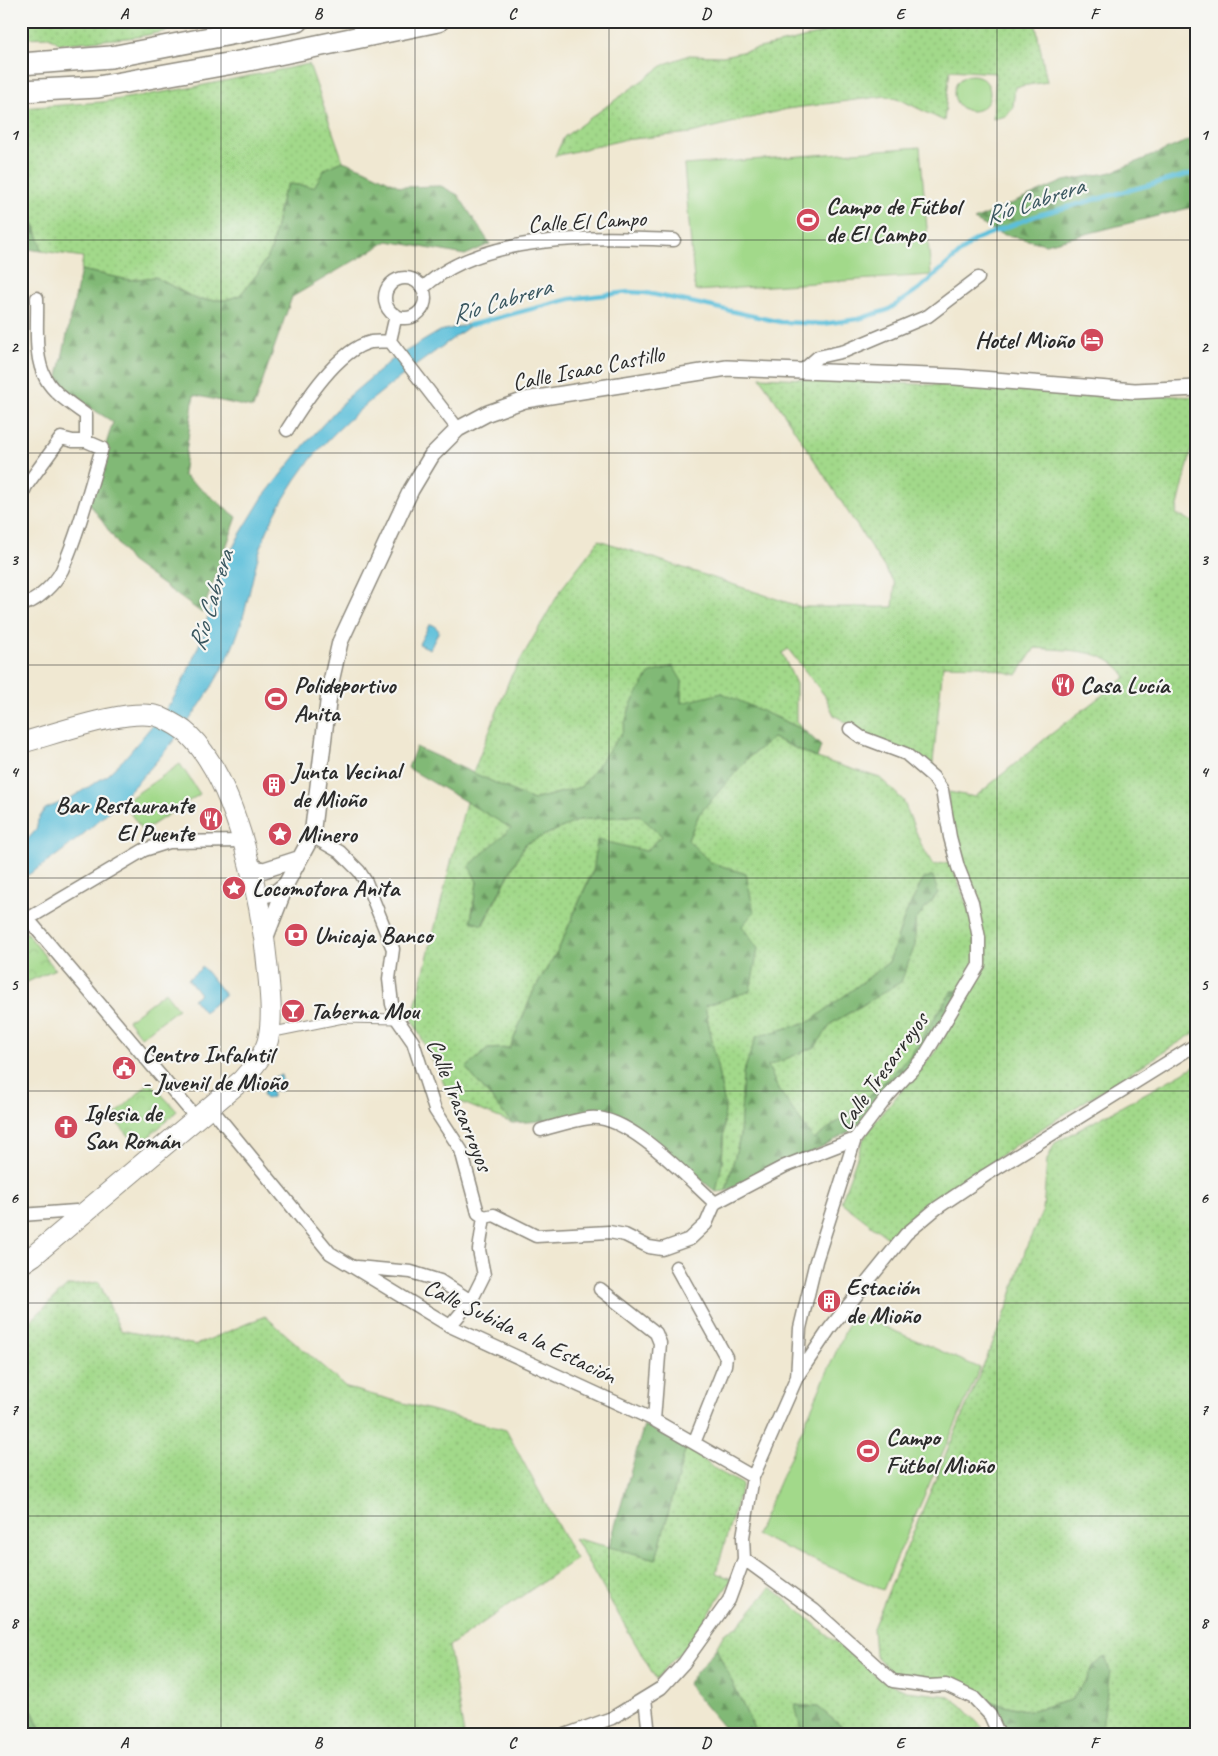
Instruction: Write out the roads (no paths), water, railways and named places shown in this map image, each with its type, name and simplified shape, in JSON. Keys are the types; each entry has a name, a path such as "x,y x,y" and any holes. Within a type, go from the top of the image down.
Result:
{"highway":[{"path":"21,64 111,57 298,21"},
{"path":"21,91 98,87 438,21"},
{"path":"21,743 141,713 159,717 175,724 190,735 217,777 243,841 265,939 271,1004 269,1033 259,1060 242,1080 204,1114 21,1264"}],"street":[{"name":"Calle El Campo","path":"423,288 435,276 466,260 538,241 621,238 674,240"},
{"path":"408,278 419,283 423,288 425,301 418,313 406,318 396,315 388,308 386,302 385,295 391,284 396,280 408,278"},
{"path":"803,370 818,357 845,351 928,316 978,278"},
{"path":"37,298 40,366 46,380 55,391 86,415 86,441"},
{"path":"396,315 392,339 458,429"},
{"path":"287,430 303,406 337,363 357,348 371,342 392,339"},
{"name":"Calle Isaac Castillo","path":"298,859 312,836 330,686 340,642 411,490 432,455 458,429 488,413 525,400 727,368 955,377 1135,391 1197,388"},
{"path":"21,497 26,486 61,438 73,441 86,441 102,448 84,510 61,572 45,591 26,604 21,604"},
{"name":"Calle Tresarroyos","path":"797,1377 800,1328 804,1309 816,1261 855,1139 924,1056 979,966 980,938 972,902 958,867 952,845 942,790 933,777 906,754 861,737 850,729"},
{"name":"Calle Trasarroyos","path":"312,836 340,852 359,871 366,882 393,949 389,978 392,1004 397,1019 412,1042 436,1110 461,1150 478,1213 484,1218"},
{"path":"25,921 144,850 169,842 243,841"},
{"path":"250,867 264,870 298,859"},
{"path":"265,939 286,884 298,859"},
{"path":"257,897 276,892 286,884"},
{"name":"Calle Subida a la Estación","path":"25,921 330,1253 355,1266 450,1326 654,1420 753,1477"},
{"path":"269,1033 343,1018 397,1019"},
{"path":"565,1735 612,1718 660,1688 684,1663 729,1600 744,1559 743,1537 753,1477 797,1377 830,1328 906,1234 937,1208 986,1175 1197,1044"},
{"path":"541,1130 591,1118 616,1123 641,1139 715,1203"},
{"path":"450,1326 471,1301 484,1275 479,1250 484,1218 494,1215 536,1236 610,1232 625,1235 649,1247 662,1249 690,1239 706,1224 715,1203 785,1166 855,1139"},
{"path":"21,1215 76,1211 81,1216"},
{"path":"355,1266 411,1272 440,1281 471,1301"},
{"path":"676,1267 726,1357 725,1365 694,1443"},
{"path":"600,1289 656,1333 660,1343 654,1420"},
{"path":"744,1559 814,1610 893,1681 929,1686 946,1685 974,1698 990,1715 999,1735"},
{"path":"645,1698 649,1735"}],"water":[{"path":"474,323 372,399 325,443 305,467 284,499 269,528 260,550 243,618 235,641 220,673 199,707 174,741 114,806 51,860 21,879 21,847 36,830 38,820 45,809 69,799 106,776 124,759 171,703 187,673 204,633 212,598 223,567 239,536 263,497 306,443 347,398 393,359 440,331"},
{"path":"429,625 434,625 439,631 430,649 419,644"},
{"path":"203,967 225,995 204,1012 193,999 200,994 188,979"},
{"path":"281,1075 284,1088 280,1091 272,1090 272,1097 266,1099 263,1096 266,1085 274,1077"}],"waterway":[{"name":"Río Cabrera","path":"470,325 570,299 629,292 646,293 780,322 823,324 858,319 888,310 920,288 976,239 1038,215 1197,172"}],"place":[{"name":"Campo de Fútbol de El Campo","path":"808,220"},
{"name":"Hotel Mioño","path":"1092,340"},
{"name":"Casa Lucía","path":"1063,685"},
{"name":"Polideportivo Anita","path":"276,699"},
{"name":"Junta Vecinal de Mioño","path":"274,785"},
{"name":"Bar Restaurante El Puente","path":"211,819"},
{"name":"Minero","path":"280,834"},
{"name":"Locomotora Anita","path":"234,888"},
{"name":"Unicaja Banco","path":"296,935"},
{"name":"Taberna Mou","path":"293,1011"},
{"name":"Centro Infalntil - Juvenil de Mioño","path":"124,1068"},
{"name":"Iglesia de San Román","path":"66,1127"},
{"name":"Estación de Mioño","path":"829,1301"},
{"name":"Campo Fútbol Mioño","path":"868,1451"}]}
